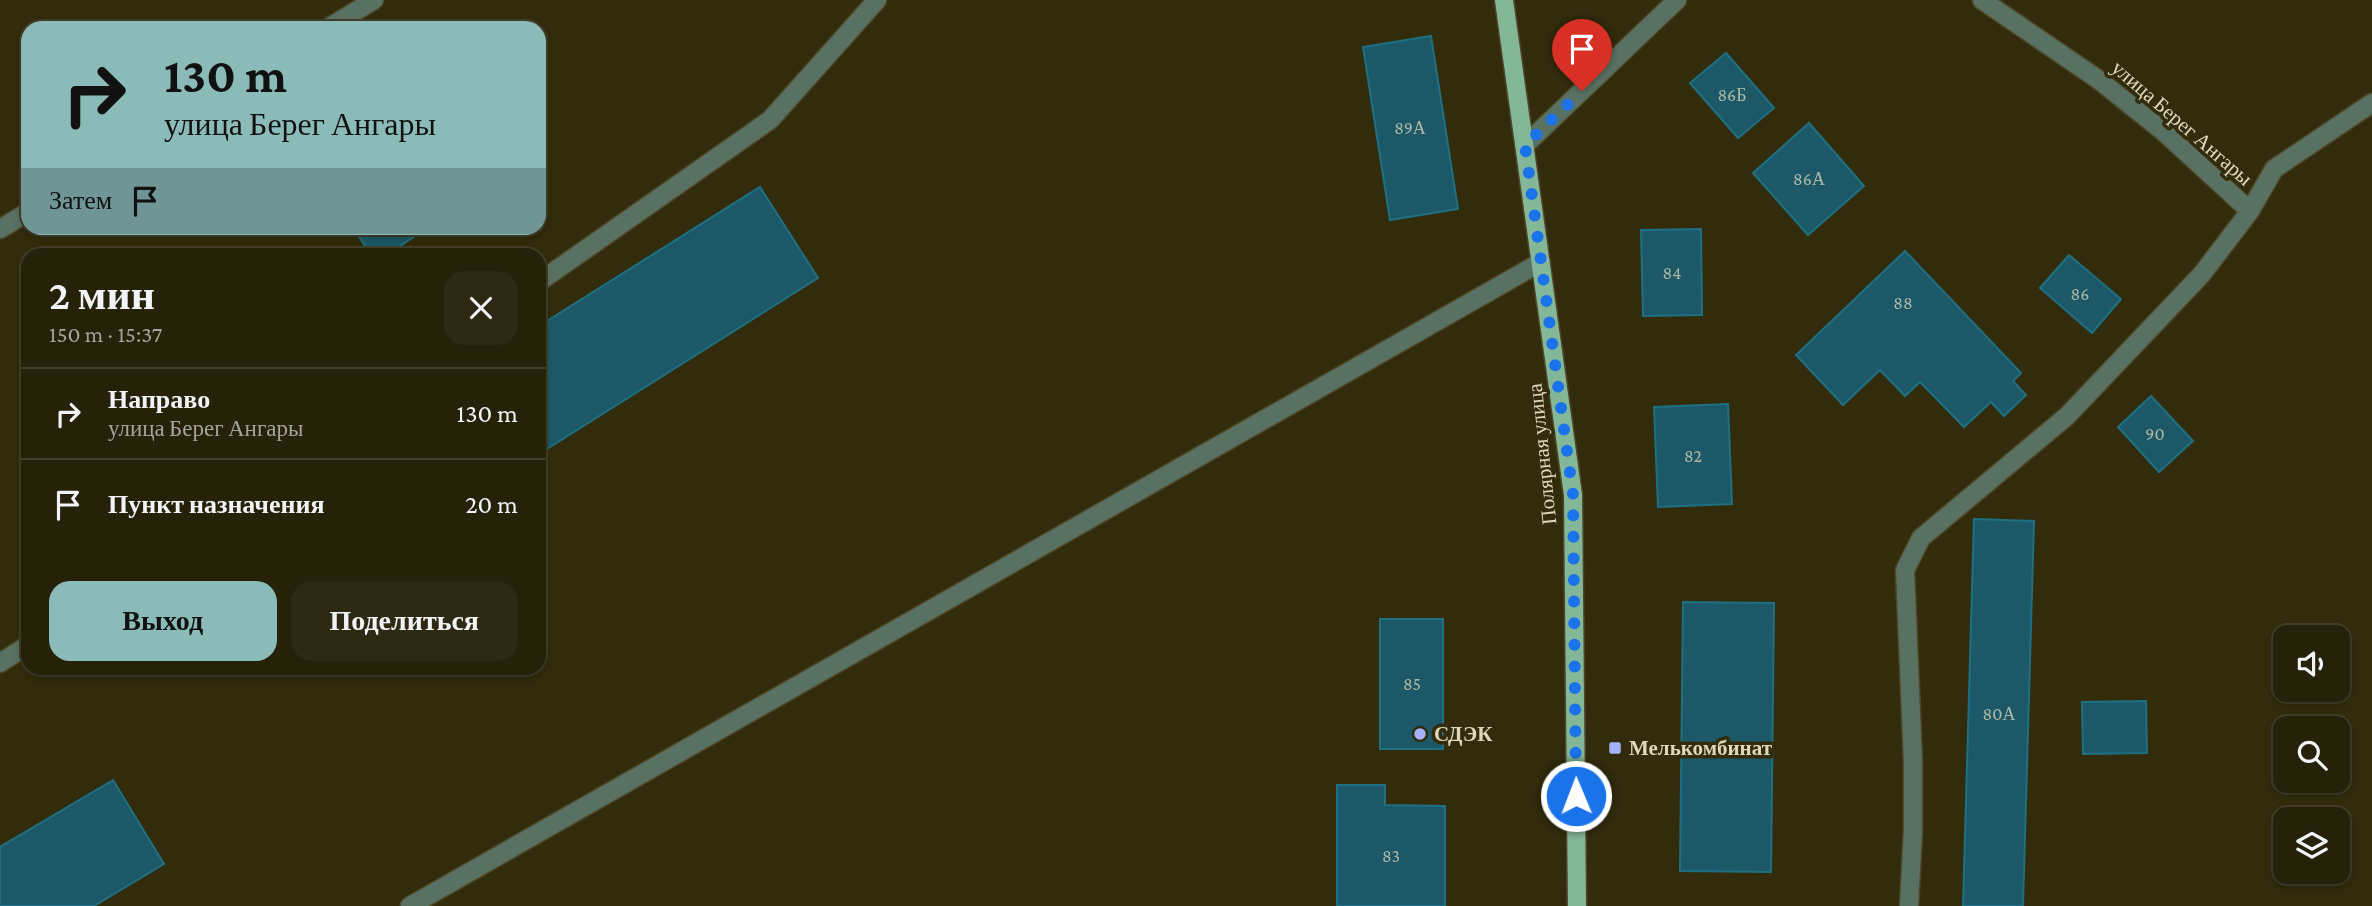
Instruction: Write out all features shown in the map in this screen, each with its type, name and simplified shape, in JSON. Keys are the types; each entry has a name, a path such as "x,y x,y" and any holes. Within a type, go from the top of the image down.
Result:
{"main road":[{"name":"Полярная улица","path":"1504,0 1573,495 1577,906"}],"lane":[{"path":"340,21 374,0"},
{"path":"546,277 770,120 877,0"},
{"path":"1525,145 1677,0"},
{"name":"улица Берег Ангары","path":"1982,0 2099,80 2164,132 2250,211 2274,170 2372,103"},
{"path":"1909,906 1913,762 1905,570 1921,538 2067,416 2202,274 2250,211"},
{"path":"0,229 21,216"},
{"path":"410,906 1541,262"},
{"path":"0,663 21,650"}],"building":[{"path":"1431,36 1458,209 1390,220 1363,47"},
{"path":"1726,53 1774,108 1738,138 1690,83"},
{"path":"1809,123 1864,186 1808,235 1753,173"},
{"path":"760,187 818,278 546,450 546,322"},
{"path":"1701,229 1702,315 1643,316 1641,230"},
{"path":"358,235 416,235 397,248 367,248"},
{"path":"1905,251 2021,373 2013,381 2026,395 2004,416 1991,402 1964,427 1920,382 1905,396 1880,370 1843,405 1796,355"},
{"path":"2069,255 2121,299 2092,333 2040,288"},
{"path":"2151,396 2193,441 2159,472 2118,427"},
{"path":"1728,404 1732,504 1658,507 1654,407"},
{"path":"1974,519 2034,521 2023,906 1963,906"},
{"path":"1683,602 1774,603 1771,872 1680,871"},
{"path":"1380,619 1443,619 1443,749 1380,749"},
{"path":"2146,701 2147,753 2083,754 2082,702"},
{"path":"113,780 164,864 94,906 0,906 0,847"},
{"path":"1337,785 1385,785 1385,805 1445,806 1445,906 1337,906"}],"place":[{"name":"СДЭК","path":"1420,734"},
{"name":"Мелькомбинат","path":"1615,748"}],"route":[{"path":"1576,796 1573,495 1525,145 1582,91"}]}
